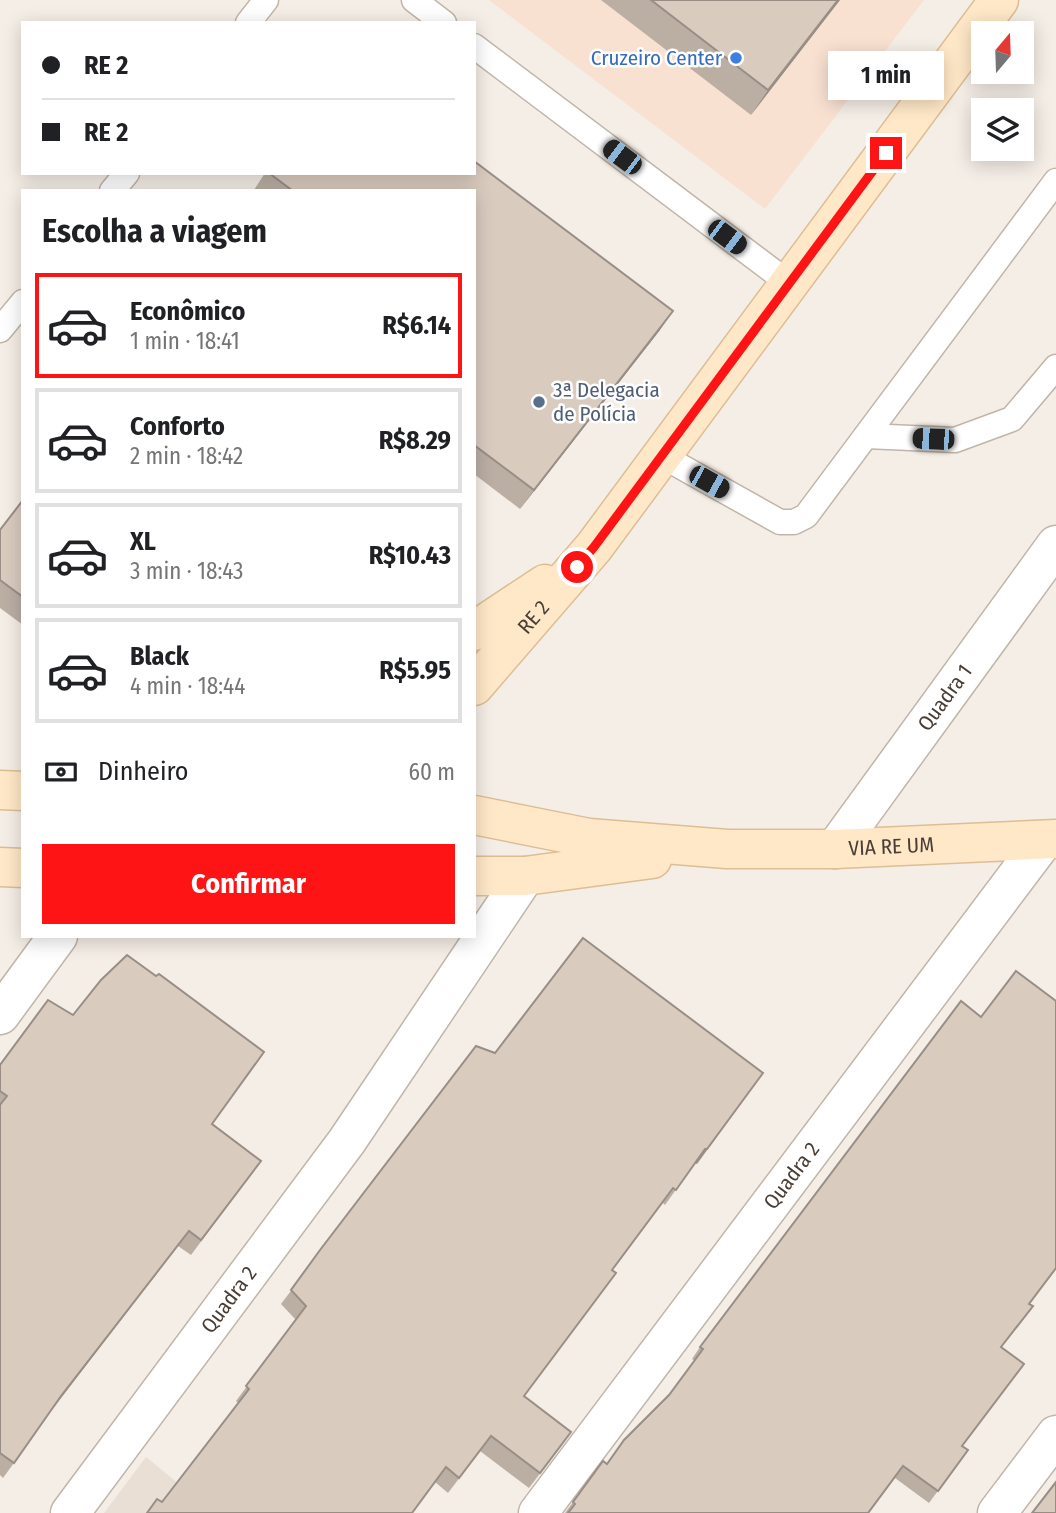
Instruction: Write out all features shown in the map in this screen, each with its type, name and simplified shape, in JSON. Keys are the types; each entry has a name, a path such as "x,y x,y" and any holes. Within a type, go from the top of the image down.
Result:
{"street":[{"name":"RE 2","path":"476,684 594,547 999,0"},
{"name":"Quadra 1","path":"835,849 1056,545"},
{"name":"RE 2","path":"476,630 528,596 594,547"},
{"path":"0,790 21,791"},
{"path":"476,795 528,825"},
{"name":"VIA RE UM","path":"476,815 589,838 727,849 835,849 1050,840"},
{"name":"Quadra 2","path":"538,1513 1050,840"},
{"name":"VIA RE UM","path":"476,876 525,876 727,849"},
{"path":"0,867 21,868"},
{"name":"Quadra 2","path":"70,1513 347,1141 525,876"},
{"path":"0,1015 57,938"},
{"path":"997,1513 1056,1435"}],"lane":[{"path":"250,21 266,0"},
{"path":"414,0 441,21"},
{"path":"476,48 790,284"},
{"path":"114,189 125,175"},
{"path":"662,456 780,522 794,522 806,516 1056,181"},
{"path":"866,436 955,440 1012,419 1056,367"}],"shaded area":[{"path":"489,0 924,0 765,209"},
{"path":"146,1457 214,1513 104,1513"}],"building":[{"name":"Cruzeiro Center","path":"651,0 838,0 768,90"},
{"name":"3ª Delegacia de Polícia","path":"476,163 673,311 534,490 476,446 476,189 290,189 272,175 476,175"},
{"path":"21,503 21,596 0,580 0,530"},
{"path":"583,938 763,1073 676,1190 673,1188 612,1270 616,1273 524,1396 571,1432 540,1473 491,1436 459,1478 446,1467 412,1513 147,1513 157,1499 162,1502 249,1389 246,1386 306,1306 291,1290 320,1250 476,1046 495,1053"},
{"path":"127,955 156,976 159,974 264,1052 212,1124 261,1161 201,1240 189,1231 61,1396 14,1463 0,1453 0,1105 7,1096 0,1091 0,1065 48,1000 73,1015 101,980"},
{"path":"1016,971 1056,1001 1056,1268 1029,1304 1033,1306 1001,1347 1024,1364 962,1446 968,1450 938,1491 903,1466 868,1513 568,1513 603,1461 607,1464 624,1440 669,1395 703,1349 700,1347 961,1001 981,1017"},
{"path":"1056,1482 1056,1513 1032,1513"}],"place":[{"name":"Cruzeiro Center","path":"736,58"},
{"name":"3ª Delegacia de Polícia","path":"539,402"}],"route":[{"path":"577,567 886,153"}]}
